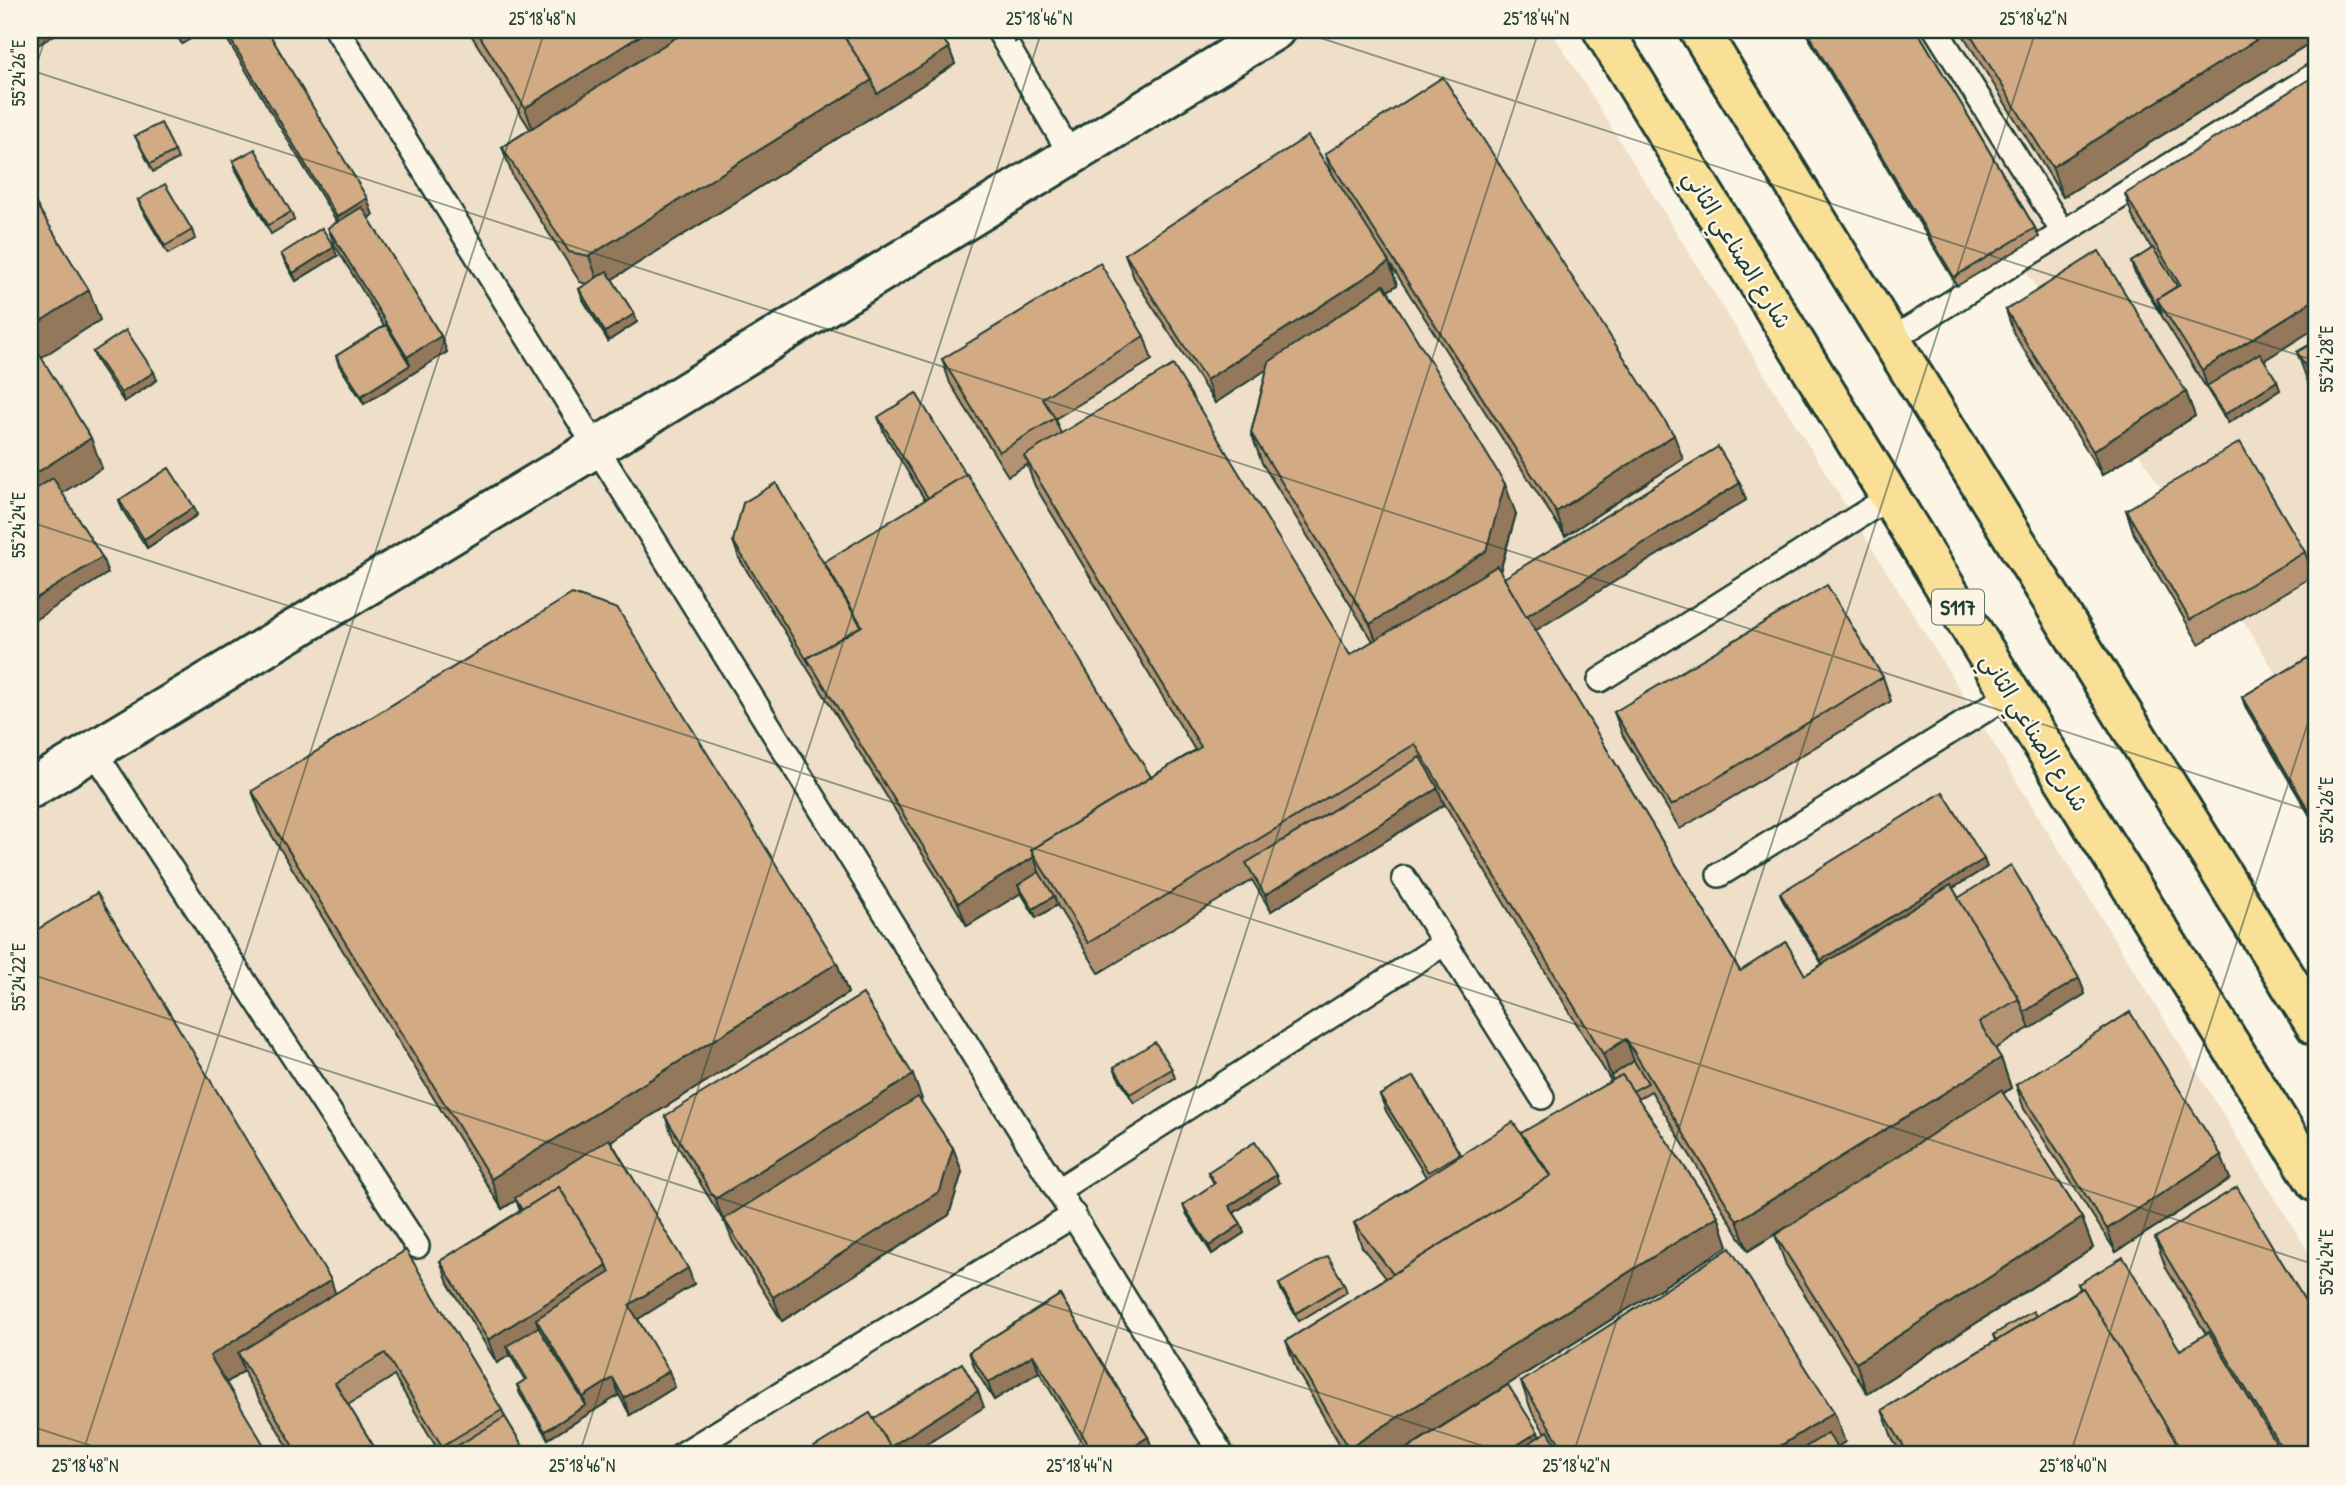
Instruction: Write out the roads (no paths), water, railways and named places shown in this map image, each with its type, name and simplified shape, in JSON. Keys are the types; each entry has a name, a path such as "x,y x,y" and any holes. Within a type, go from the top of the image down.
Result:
{"main road":[{"name":"شارع الصناعي الثاني","path":"1603,30 2011,694 2316,1182"},
{"path":"1699,30 2316,1026"}],"street":[{"path":"30,789 597,447 1275,30"}],"lane":[{"path":"337,30 1222,1455"},
{"path":"998,30 1071,155"},
{"path":"1936,30 2063,232"},
{"path":"1891,340 2316,74"},
{"path":"1600,680 1891,496"},
{"path":"1719,875 2011,694"},
{"path":"94,751 417,1246"},
{"path":"1404,878 1542,1097"},
{"path":"1058,1190 1445,943"},
{"path":"681,1455 1074,1215"}]}
